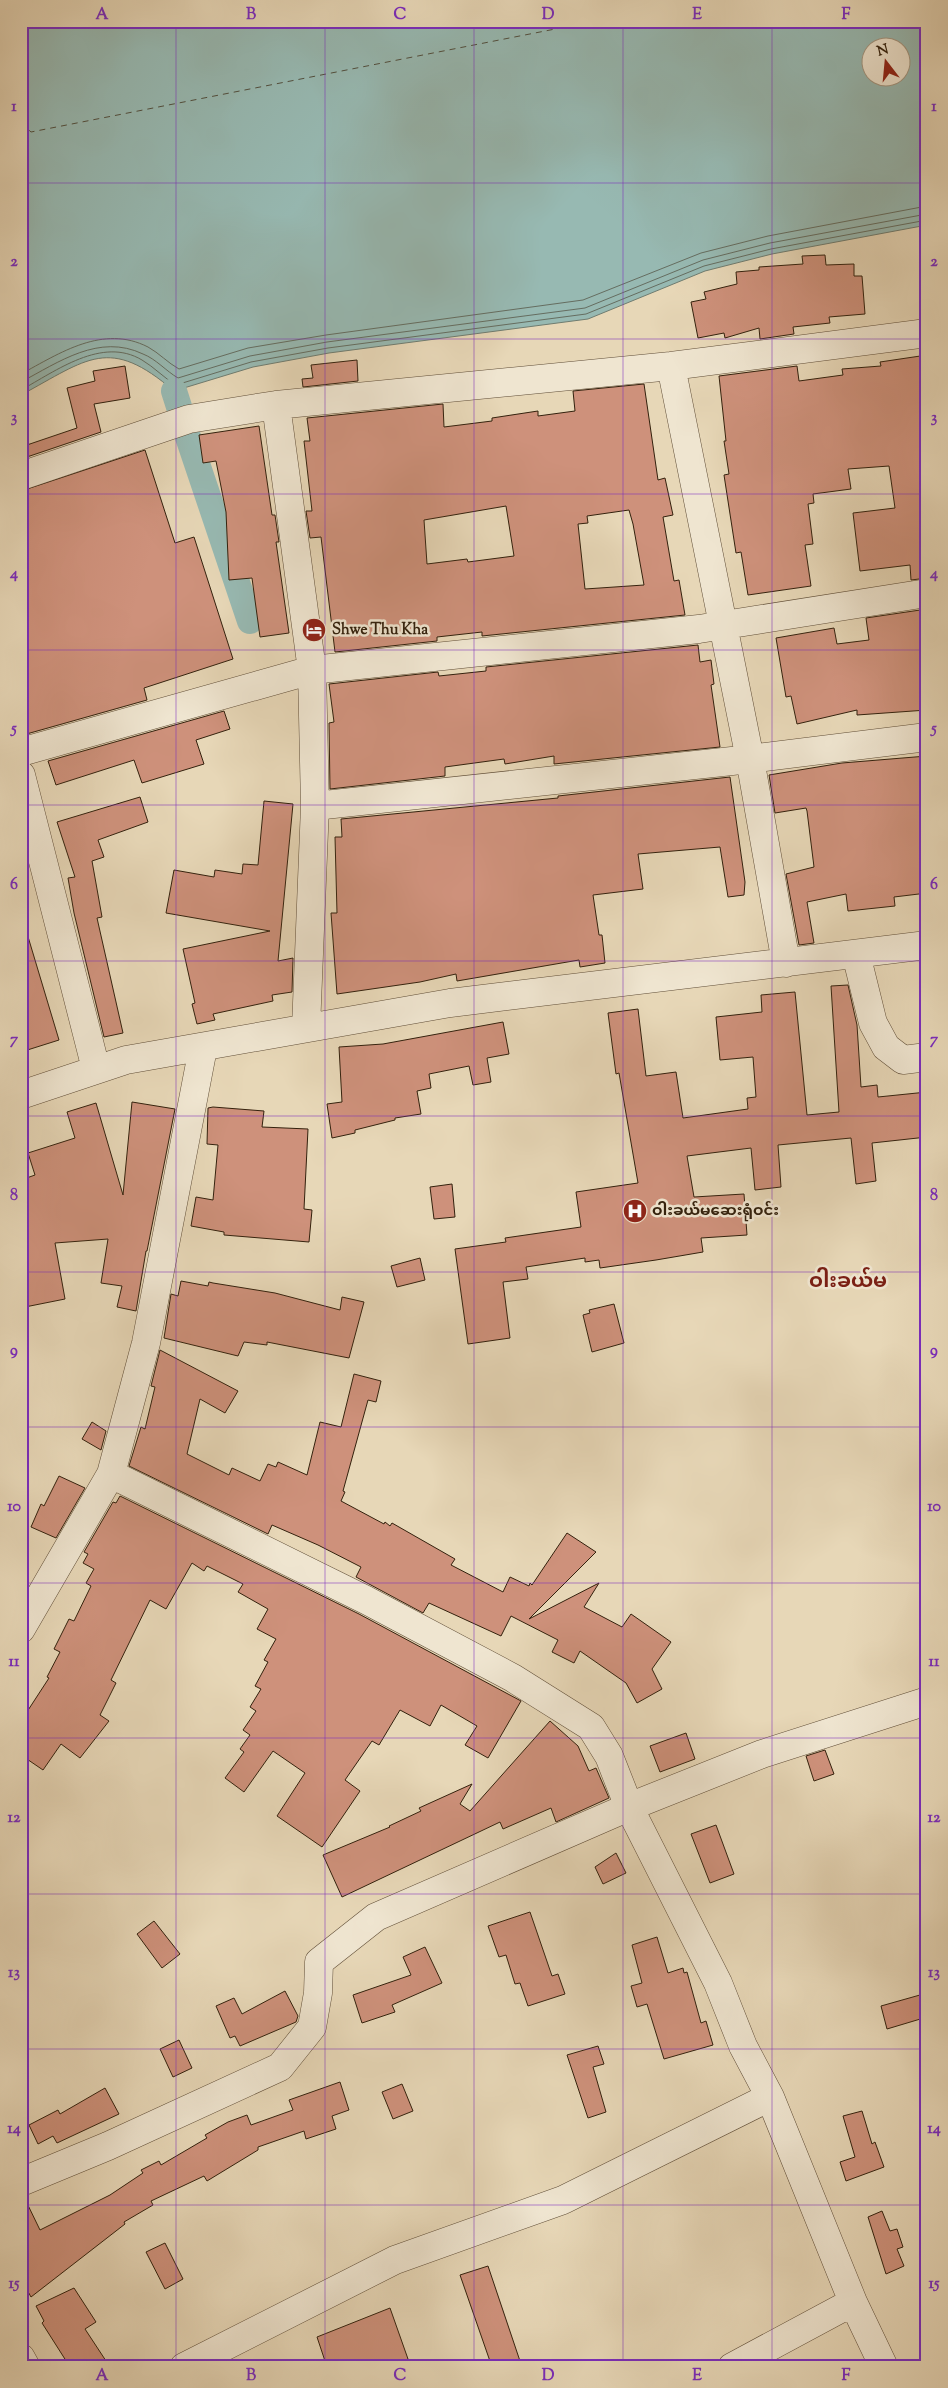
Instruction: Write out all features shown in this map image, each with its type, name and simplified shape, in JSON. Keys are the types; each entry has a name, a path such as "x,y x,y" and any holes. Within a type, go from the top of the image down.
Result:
{"street":[{"path":"21,476 189,418 276,405 672,366 927,334"},
{"path":"672,366 750,758 786,963"},
{"path":"276,405 312,670 315,806 306,1028"},
{"path":"21,752 312,670 724,625 927,593"},
{"path":"315,806 927,737"},
{"path":"21,775 96,1069"},
{"path":"21,1095 126,1060 203,1048 450,1003 927,946"},
{"path":"856,954 873,1023 886,1047 903,1060 927,1057"},
{"path":"21,1628 111,1474 146,1343 203,1048"},
{"path":"111,1474 366,1600 513,1678 591,1727 609,1756 629,1807 718,1983 743,2046 770,2097 853,2302 884,2367"},
{"path":"21,2182 108,2146 280,2067 312,2027 318,1993 319,1962 376,1917 629,1807 762,1754 927,1701"},
{"path":"184,2367 395,2260 564,2200 770,2097"},
{"path":"732,2367 853,2302"},
{"path":"21,2358 26,2367"}],"water":[{"path":"21,21 927,21 927,225 772,254 705,271 588,319 329,353 253,367 174,391 152,374 132,363 115,358 98,358 64,371 21,395"}],"building":[{"path":"825,255 826,265 854,264 854,276 862,276 865,314 829,317 830,323 793,327 794,334 760,339 759,328 725,338 724,333 698,338 691,302 706,299 704,292 737,284 736,272 759,270 759,267 803,264 802,256"},
{"path":"927,355 927,578 911,580 910,565 860,571 853,513 895,508 889,466 848,469 851,489 813,494 814,503 808,504 813,544 805,545 811,586 748,595 741,552 736,553 724,475 729,474 724,441 726,441 719,376 797,366 799,381 843,375 842,369 881,366 880,362"},
{"path":"357,360 358,381 303,387 302,379 313,378 311,365"},
{"path":"125,366 130,398 94,404 101,432 21,459 21,447 77,428 67,388 95,381 93,371"},
{"path":"644,384 658,480 665,478 673,515 663,517 674,581 679,580 685,615 482,636 482,632 437,637 437,641 335,652 321,537 310,538 306,511 312,511 304,441 310,441 307,418 443,404 444,427 492,421 492,418 538,411 538,416 575,411 573,391","holes":["506,506 514,556 468,562 467,559 427,564 424,520","629,510 644,585 585,589 578,524 588,523 587,516"]},
{"path":"259,426 272,515 275,515 279,542 276,542 289,633 260,637 252,578 229,580 226,512 216,461 203,463 199,435"},
{"path":"145,450 175,543 194,537 233,659 144,688 147,700 23,735 21,728 21,491"},
{"path":"927,609 927,710 857,715 857,710 797,724 791,696 786,697 776,638 834,628 837,644 869,640 866,618"},
{"path":"698,645 700,662 711,660 714,684 711,685 720,747 554,764 554,756 505,764 504,759 445,767 445,776 330,789 329,723 334,722 329,684 438,672 439,676 486,671 486,667"},
{"path":"224,711 230,729 196,740 204,764 142,783 134,760 56,785 48,761"},
{"path":"927,756 927,893 894,897 895,906 848,911 846,894 807,902 814,943 799,945 786,874 814,867 807,811 806,808 775,813 769,775 842,763"},
{"path":"730,777 745,882 744,895 728,897 720,847 638,854 643,889 593,895 599,935 602,935 605,963 580,967 579,960 457,981 456,974 420,982 337,994 331,913 337,913 335,837 342,837 341,819 558,798 558,796"},
{"path":"140,797 148,822 98,840 104,857 92,861 102,917 97,918 123,1033 104,1037 74,913 68,878 75,877 57,822"},
{"path":"264,801 293,804 278,961 293,958 292,992 272,995 273,1001 213,1014 215,1020 197,1024 192,1004 195,1003 183,949 270,931 166,913 174,870 214,877 215,870 242,874 243,864 258,865"},
{"path":"26,930 59,1040 21,1052 21,931"},
{"path":"848,985 857,1025 861,1087 877,1085 878,1097 927,1092 927,1137 872,1143 876,1181 856,1184 851,1138 778,1145 781,1187 755,1190 751,1148 687,1156 694,1197 744,1194 747,1235 701,1238 703,1252 656,1260 600,1268 599,1260 585,1262 585,1258 526,1267 528,1279 503,1282 510,1338 468,1344 455,1249 506,1242 505,1238 581,1227 576,1192 638,1183 619,1073 616,1074 608,1013 638,1009 646,1076 676,1072 683,1118 748,1109 747,1098 756,1097 753,1057 720,1060 716,1017 762,1012 761,995 795,992 807,1115 839,1112 831,986"},
{"path":"503,1022 509,1054 487,1058 491,1082 473,1085 469,1066 429,1074 431,1088 417,1091 421,1114 395,1118 395,1120 355,1130 355,1133 332,1138 327,1104 342,1102 339,1047 383,1044"},
{"path":"132,1102 175,1109 146,1251 136,1311 117,1307 122,1286 101,1283 108,1239 55,1243 65,1299 25,1307 21,1283 21,1180 35,1175 28,1153 75,1138 67,1112 96,1103 123,1195"},
{"path":"208,1108 264,1111 262,1127 308,1129 304,1209 312,1210 309,1242 224,1235 224,1232 191,1226 196,1197 213,1200 218,1145 207,1144"},
{"path":"452,1184 455,1217 434,1219 430,1187"},
{"path":"420,1258 425,1280 397,1287 391,1266"},
{"path":"181,1281 208,1286 209,1282 275,1293 340,1310 342,1297 364,1302 349,1358 267,1342 267,1345 244,1342 238,1356 164,1338 171,1294 178,1296"},
{"path":"614,1304 624,1343 592,1352 583,1315 590,1313 589,1310"},
{"path":"160,1350 238,1391 225,1413 200,1399 187,1454 229,1475 232,1468 260,1481 268,1464 276,1467 278,1462 307,1475 320,1422 341,1427 354,1374 381,1381 376,1402 368,1400 343,1491 345,1492 341,1501 384,1524 385,1522 390,1526 392,1523 455,1559 451,1565 503,1592 510,1577 529,1586 530,1583 532,1585 567,1533 596,1552 529,1619 599,1583 584,1607 622,1627 631,1614 671,1642 652,1669 662,1689 637,1703 626,1683 580,1651 574,1663 552,1652 558,1640 511,1616 501,1636 429,1603 423,1613 356,1577 361,1567 318,1545 272,1525 268,1534 129,1466 141,1427 145,1429 155,1387 151,1386"},
{"path":"92,1422 106,1431 101,1450 82,1439"},
{"path":"59,1476 85,1488 56,1538 31,1527 41,1504 44,1506"},
{"path":"120,1496 359,1614 521,1701 488,1758 465,1745 477,1726 441,1705 430,1726 400,1710 379,1745 372,1741 345,1780 360,1791 322,1847 277,1816 305,1773 273,1751 244,1792 225,1778 244,1752 240,1749 250,1735 243,1730 256,1711 250,1707 261,1689 255,1686 268,1662 264,1660 276,1639 257,1629 268,1609 238,1592 243,1584 207,1566 204,1571 192,1563 166,1609 150,1600 111,1680 116,1683 100,1715 109,1721 80,1758 61,1744 43,1770 21,1755 21,1721 49,1678 47,1677 60,1652 54,1649 69,1619 74,1621 91,1586 86,1583 94,1569 83,1563 88,1554 84,1552 113,1502 116,1503"},
{"path":"550,1721 578,1746 589,1771 596,1768 609,1798 556,1822 551,1808 503,1829 500,1822 342,1897 323,1855 390,1827 421,1811 419,1808 472,1784 460,1804 470,1811"},
{"path":"686,1733 695,1759 660,1772 650,1746"},
{"path":"825,1750 834,1774 814,1781 806,1756"},
{"path":"716,1825 734,1874 710,1883 691,1834"},
{"path":"616,1853 626,1873 603,1884 595,1867"},
{"path":"530,1912 552,1976 558,1974 565,1994 528,2006 520,1983 515,1984 506,1955 499,1957 488,1926"},
{"path":"154,1921 180,1954 162,1968 137,1934"},
{"path":"657,1937 668,1973 683,1968 684,1973 687,1972 701,2023 706,2021 713,2045 664,2059 647,2004 637,2007 631,1986 642,1983 632,1945"},
{"path":"425,1947 442,1983 392,2005 395,2012 362,2023 353,1995 411,1975 403,1957"},
{"path":"285,1991 298,2016 296,2022 240,2046 235,2036 230,2038 216,2006 234,1998 242,2014"},
{"path":"927,1993 927,2017 887,2029 881,2006"},
{"path":"179,2040 192,2068 173,2077 160,2049"},
{"path":"598,2046 604,2064 593,2067 606,2112 588,2118 567,2055"},
{"path":"340,2082 349,2110 332,2116 336,2129 306,2139 304,2131 258,2147 258,2150 207,2181 204,2176 151,2201 153,2205 124,2222 125,2224 31,2297 21,2279 21,2197 24,2197 40,2230 110,2195 143,2173 141,2170 159,2161 161,2165 207,2138 205,2135 228,2122 247,2115 251,2125 293,2110 289,2100"},
{"path":"402,2084 413,2111 393,2119 382,2092"},
{"path":"105,2088 119,2114 57,2143 53,2136 38,2144 29,2125 58,2110 60,2114"},
{"path":"862,2111 872,2144 875,2142 884,2167 846,2181 840,2162 855,2157 843,2116"},
{"path":"882,2211 890,2231 897,2229 903,2247 897,2249 904,2266 886,2274 868,2217"},
{"path":"165,2243 183,2279 165,2289 146,2252"},
{"path":"488,2266 522,2367 492,2367 460,2275"},
{"path":"74,2288 96,2322 85,2329 110,2367 70,2367 42,2323 44,2321 36,2306"},
{"path":"390,2308 408,2359 390,2367 327,2367 317,2337"}],"waterway":[{"path":"174,391 181,413"},
{"path":"186,431 250,621"}],"ferry route":[{"path":"21,123 31,132 596,21"}],"place":[{"name":"Shwe Thu Kha","path":"314,630"},
{"name":"ဝါးခယ်မဆေးရုံဝင်း","path":"635,1211"}],"district":[{"name":"ဝါးခယ်မ","path":"848,1282"}]}
